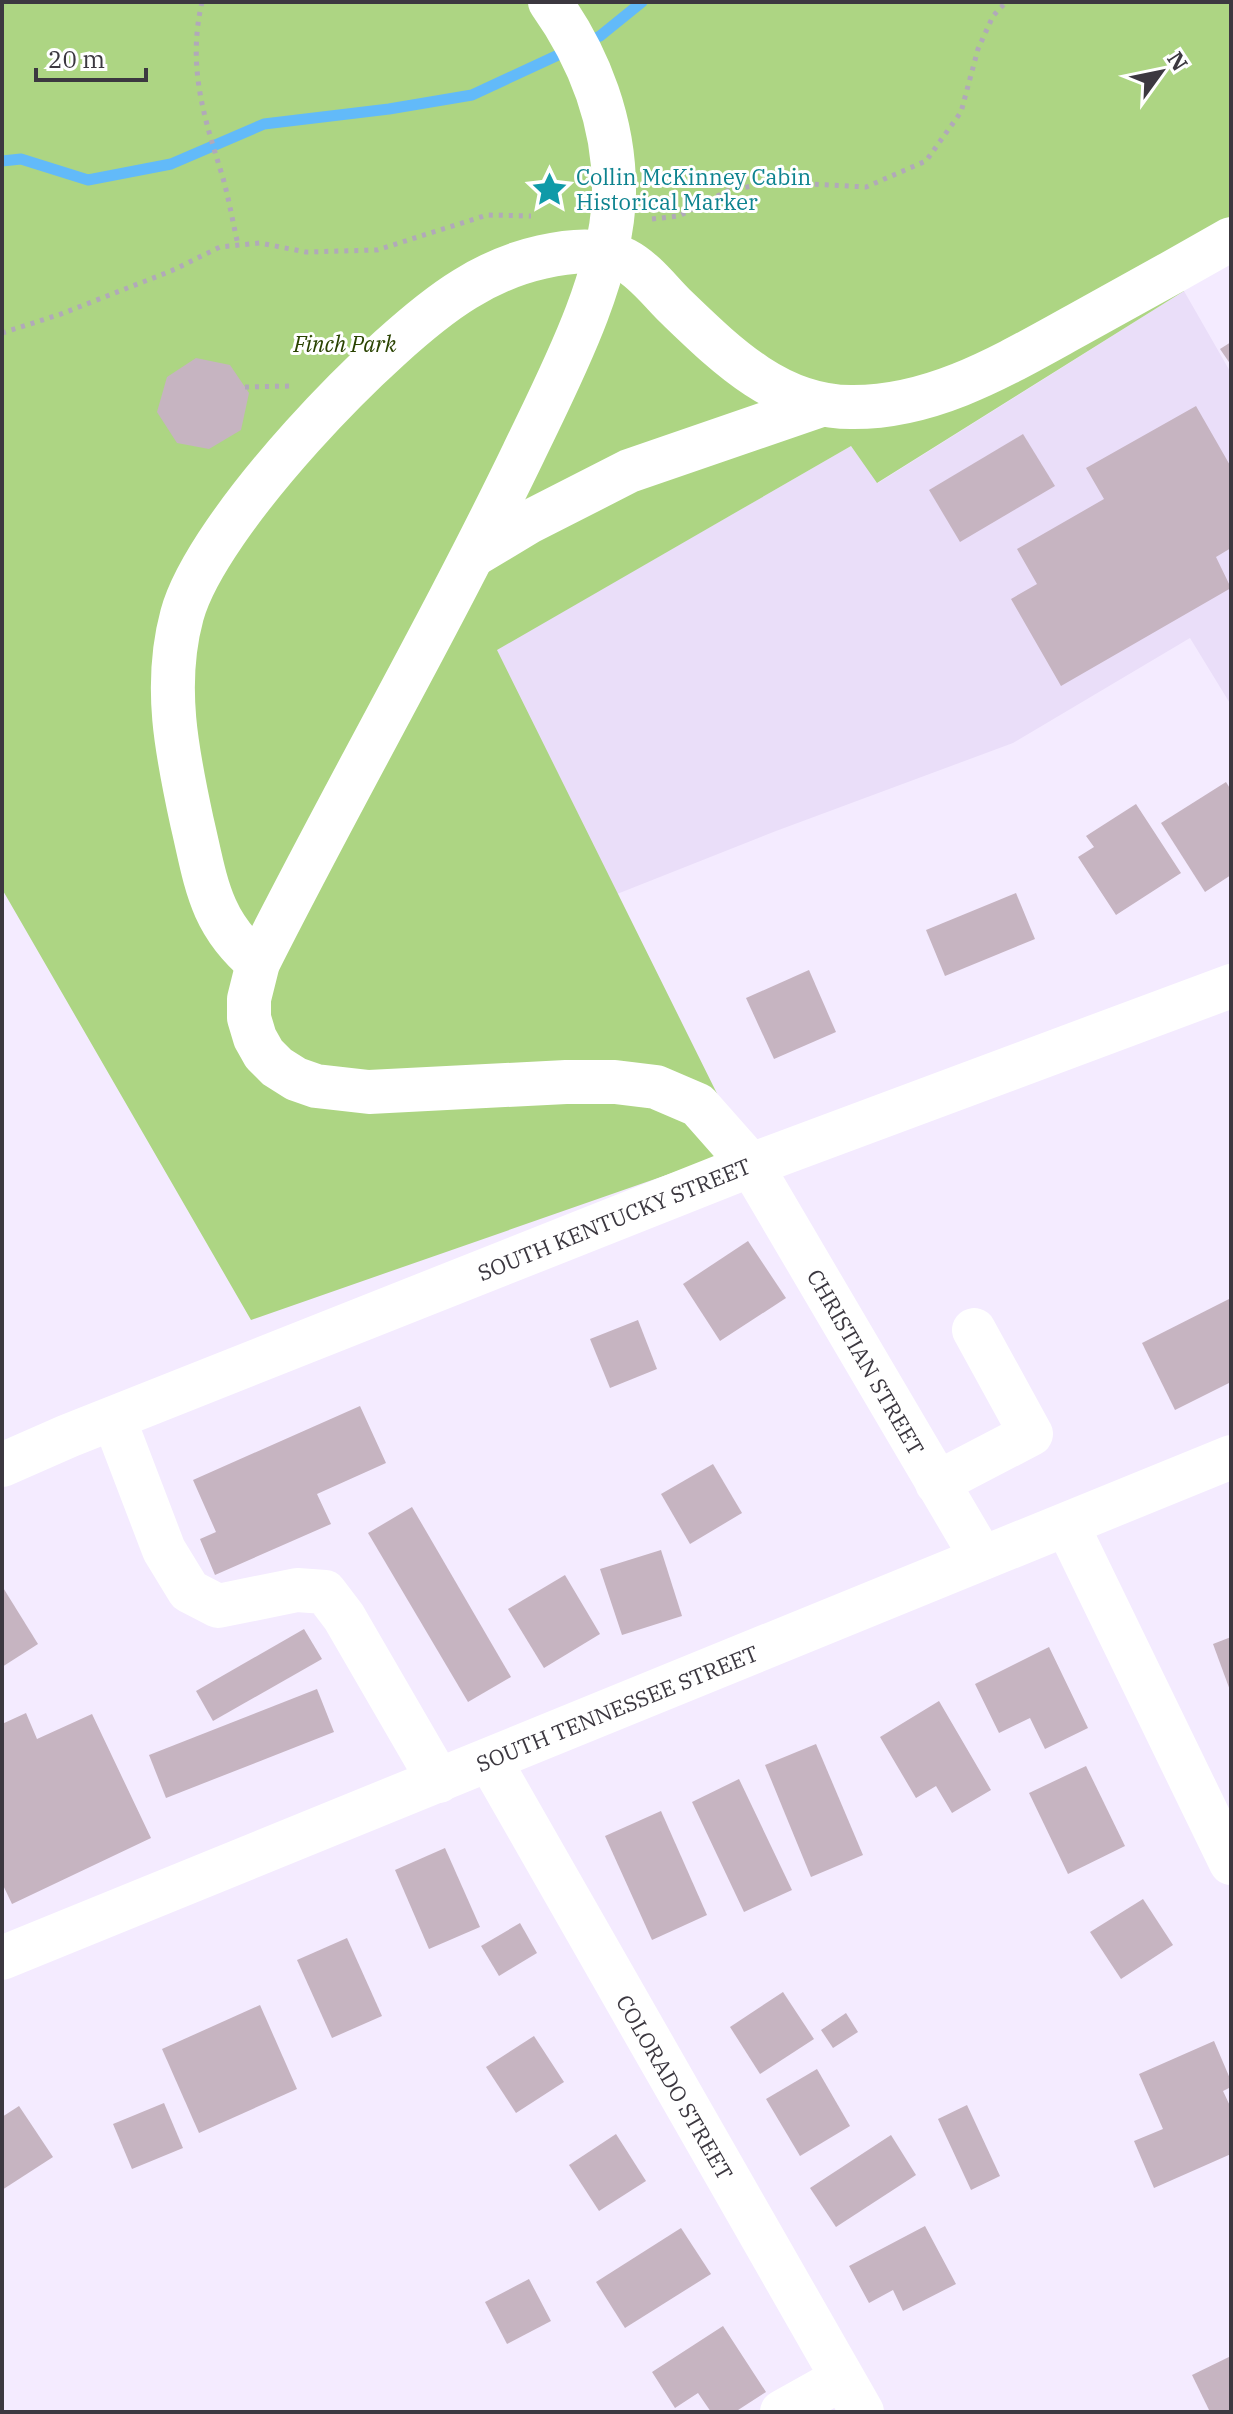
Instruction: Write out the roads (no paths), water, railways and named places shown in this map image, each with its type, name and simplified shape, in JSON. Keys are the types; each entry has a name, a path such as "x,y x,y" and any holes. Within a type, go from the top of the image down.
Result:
{"street":[{"name":"CHRISTIAN STREET","path":"569,32 601,101 614,164 614,195 606,254 562,370 474,555 258,963 249,999 249,1018 264,1054 277,1067 296,1079 341,1091 615,1082 656,1087 698,1105 751,1165 982,1558"},
{"path":"258,963 231,937 212,902 179,765 172,683 182,615 195,581 244,508 295,446 414,327 466,288 513,266 546,256 576,251 606,254 625,260 710,340 767,384 821,405 884,405 950,389 1010,363 1231,239"},
{"path":"474,555 529,522 629,471 821,405"},
{"name":"SOUTH KENTUCKY STREET","path":"2,1465 751,1165 1231,986"},
{"path":"937,1483 1031,1434 974,1330"},
{"path":"114,1419 164,1550 189,1591 218,1606 297,1590 325,1592 344,1617 439,1781"},
{"name":"SOUTH TENNESSEE STREET","path":"2,1958 1231,1457"},
{"path":"1067,1525 1231,1863"},
{"name":"COLORADO STREET","path":"490,1761 852,2396"},
{"path":"782,2412 852,2396"}],"waterway":[{"path":"584,43 600,36 642,2"},
{"path":"2,161 21,159 88,180 171,164 264,124 389,109 472,95 569,50"}],"place":[{"name":"Collin McKinney Cabin Historical Marker","path":"550,189"}],"park label":[{"name":"Finch Park","path":"345,343"}]}
